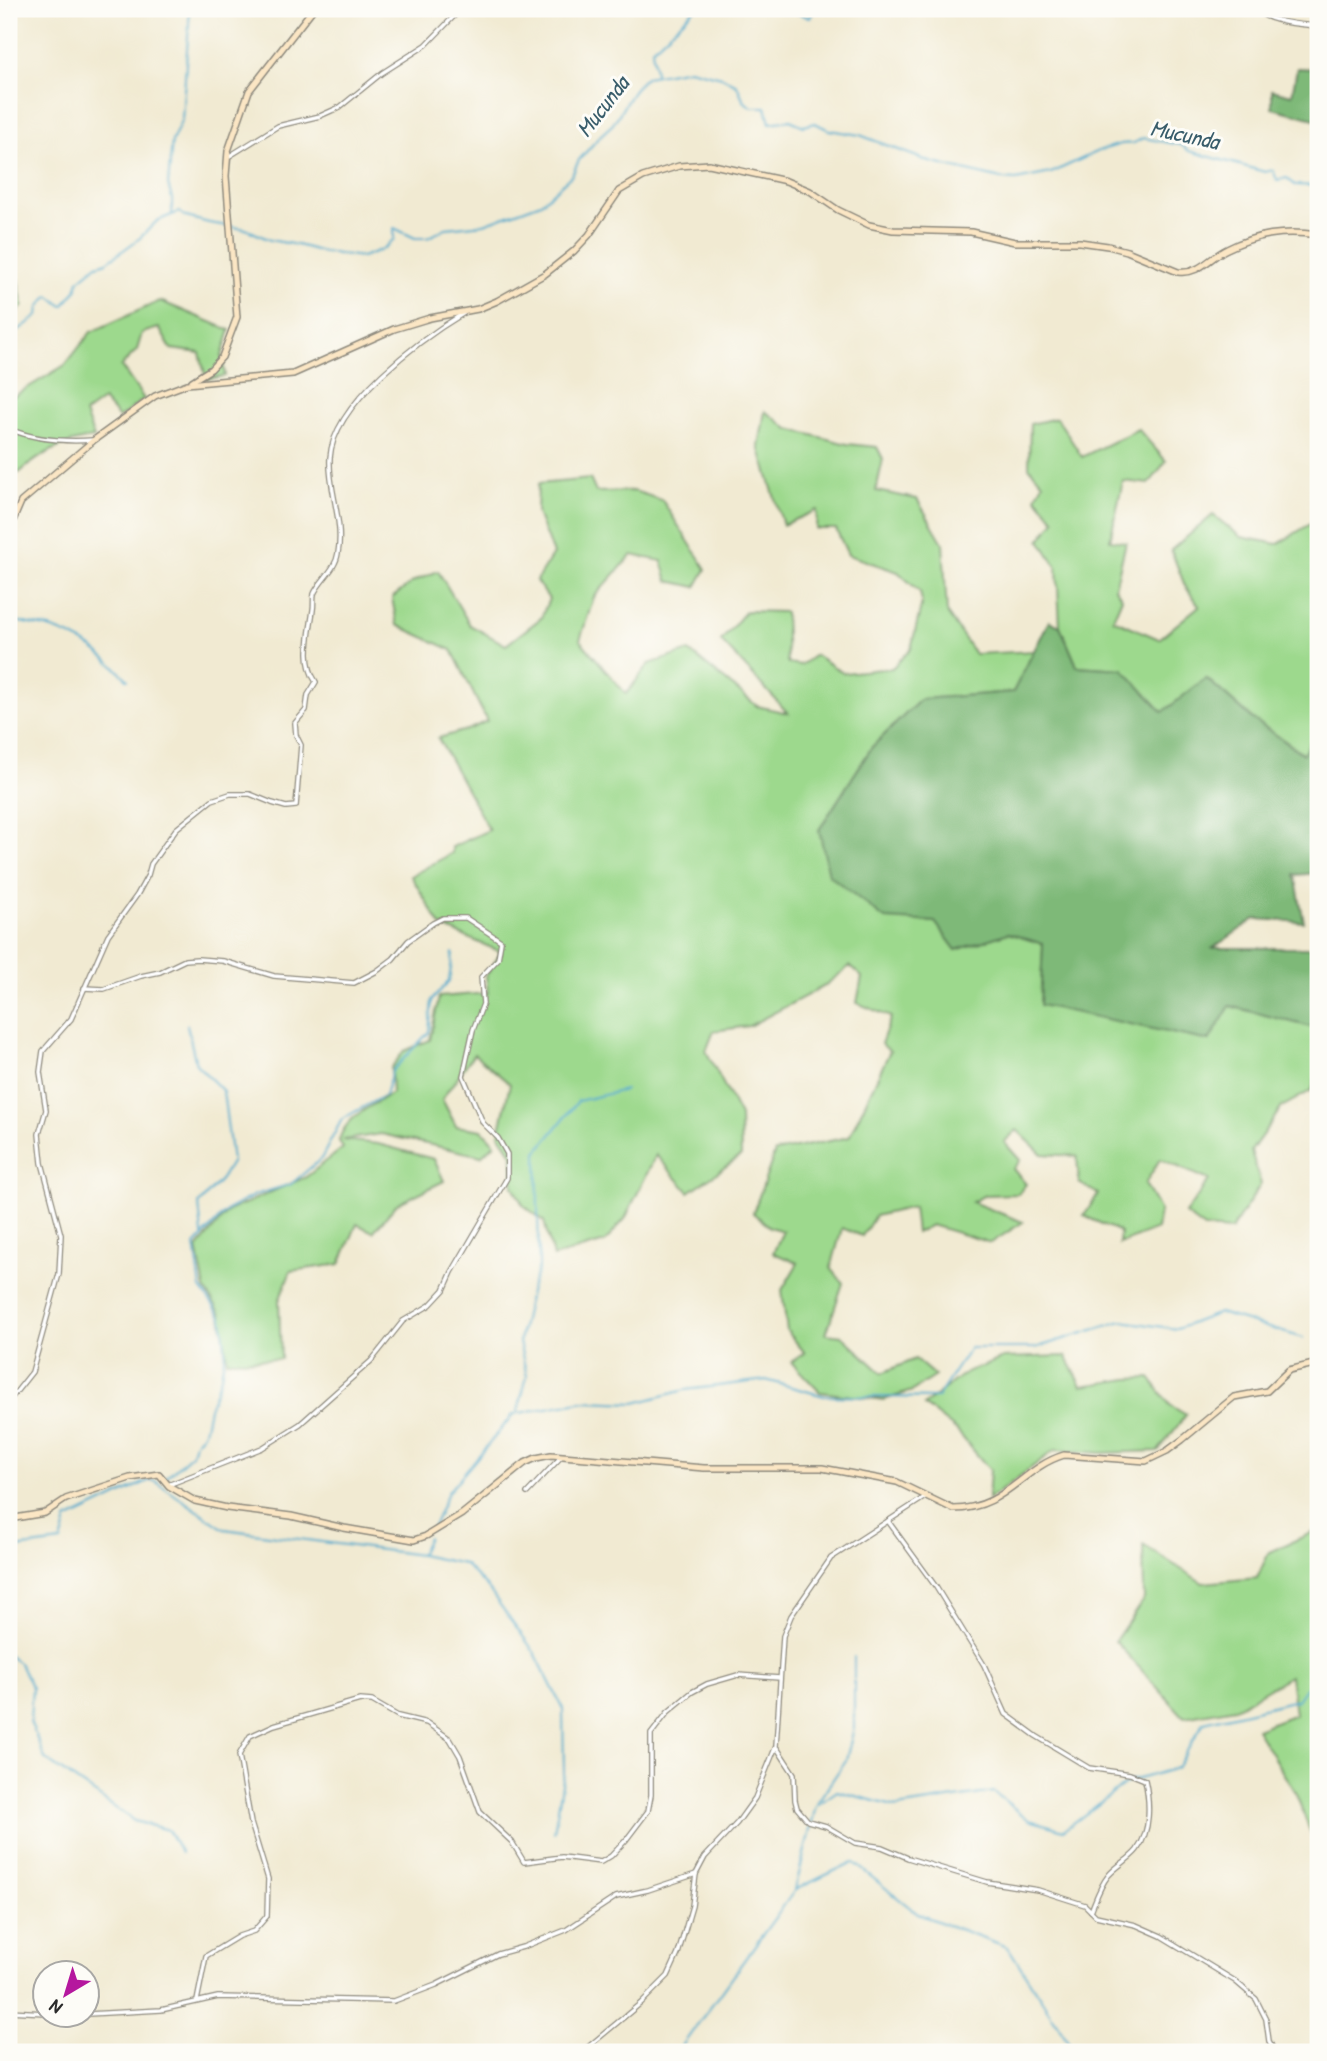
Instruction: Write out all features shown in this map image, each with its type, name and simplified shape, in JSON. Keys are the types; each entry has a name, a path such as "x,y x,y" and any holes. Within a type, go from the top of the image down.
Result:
{"street":[{"path":"9,530 21,502 94,440 155,396 187,384 211,369 222,357 237,317 227,158 249,91 313,9"},
{"path":"227,158 278,125 320,116 340,107 382,73 426,45 461,9"},
{"path":"1254,9 1290,24 1318,26"},
{"path":"187,384 293,374 394,329 430,318 466,312 496,301 559,264 589,234 619,191 658,172 695,164 723,166 786,181 810,191 838,210 869,225 904,231 971,232 1015,242 1080,242 1108,246 1187,274 1205,265 1224,250 1264,234 1318,234"},
{"path":"9,1401 32,1372 59,1274 61,1235 42,1163 39,1134 46,1110 40,1072 41,1056 71,1019 108,935 136,895 151,864 176,829 212,800 230,794 250,794 286,807 296,806 302,745 296,734 295,723 306,710 308,695 316,682 308,661 313,597 338,554 337,516 330,459 332,444 346,414 387,370 466,312"},
{"path":"9,429 50,440 94,440"},
{"path":"84,988 104,989 160,972 185,960 198,959 223,961 274,976 354,982 377,971 408,942 443,918 466,918 501,941 498,959 481,977 483,1004 473,1030 463,1076 483,1123 498,1138 507,1154 506,1178 444,1290 430,1305 403,1321 371,1361 300,1424 262,1448 168,1484"},
{"path":"9,1518 45,1513 66,1499 130,1478 159,1475 195,1501 414,1540 426,1536 462,1514 525,1463 544,1455 704,1468 822,1468 890,1480 953,1509 982,1505 995,1499 1052,1458 1064,1455 1146,1461 1174,1445 1234,1397 1267,1391 1289,1370 1318,1363"},
{"path":"527,1493 564,1455"},
{"path":"582,2052 668,1976 678,1954 692,1906 696,1874 705,1857 750,1808 776,1746 783,1636 791,1616 831,1558 925,1497"},
{"path":"888,1521 936,1587 980,1658 1006,1714 1089,1768 1130,1774 1145,1780 1149,1795 1148,1821 1138,1849 1109,1875 1100,1888 1091,1911"},
{"path":"197,2001 206,1956 232,1940 254,1931 267,1916 268,1879 251,1823 239,1755 250,1736 304,1716 360,1700 372,1701 398,1716 427,1723 450,1740 460,1756 480,1812 512,1842 524,1862 562,1857 601,1862 611,1856 626,1840 648,1811 651,1734 668,1712 692,1692 707,1684 738,1675 780,1678"},
{"path":"776,1746 794,1774 797,1808 808,1821 826,1826 855,1843 882,1847 908,1858 987,1882 1038,1890 1085,1905 1096,1916 1136,1925 1161,1936 1242,1986 1256,1999 1266,2019 1269,2041 1275,2052"},
{"path":"102,2013 161,2010 197,2001 230,1997 394,2001 436,1985 498,1954 566,1930 616,1897 696,1874"},
{"path":"9,2011 32,2012"}],"green space":[{"path":"1297,68 1318,69 1318,120 1272,108 1272,90 1292,95"},
{"path":"9,276 17,278 23,306 9,319"},
{"path":"160,301 230,330 222,356 225,376 206,379 200,353 171,349 159,328 142,333 137,350 121,366 144,399 119,418 103,400 85,413 94,438 63,445 44,454 19,473 9,472 9,399 65,365 91,332"},
{"path":"765,411 789,429 847,444 877,447 883,459 876,491 917,499 943,543 947,613 975,654 1034,651 1013,692 921,699 872,747 819,830 885,918 935,922 956,950 1008,933 1043,944 1040,1005 1230,1006 1311,1027 1318,1021 1318,1072 1312,1090 1282,1107 1251,1151 1261,1184 1231,1230 1204,1228 1185,1214 1209,1180 1160,1159 1145,1184 1160,1211 1157,1229 1119,1244 1120,1232 1084,1216 1098,1194 1079,1183 1077,1156 1042,1154 1017,1130 1004,1142 1020,1160 1013,1169 1026,1184 1018,1194 985,1195 972,1202 1023,1222 991,1243 931,1225 916,1233 913,1207 875,1216 862,1236 842,1228 831,1268 843,1283 826,1334 842,1336 882,1373 915,1359 935,1376 912,1391 884,1400 820,1392 791,1362 805,1353 787,1331 782,1290 798,1263 773,1253 783,1231 770,1227 753,1213 775,1152 849,1137 890,1051 881,1044 891,1017 857,1003 862,977 850,966 823,987 749,1026 714,1031 706,1051 740,1116 741,1156 689,1192 656,1155 625,1219 605,1242 553,1257 544,1221 523,1205 513,1186 513,1155 499,1134 510,1084 474,1054 442,1099 456,1126 482,1130 495,1144 481,1156 381,1134 343,1140 378,1144 434,1159 444,1181 397,1204 373,1232 357,1224 340,1264 291,1271 279,1301 281,1359 227,1360 221,1314 205,1289 197,1248 228,1211 306,1177 343,1148 339,1141 353,1118 392,1093 391,1068 404,1051 430,1040 439,997 488,993 486,976 501,952 441,926 411,876 452,853 452,847 489,830 438,738 487,721 452,650 397,625 392,598 414,581 438,571 470,625 506,645 541,618 549,599 536,581 553,554 537,513 538,484 590,479 596,492 634,491 662,500 706,569 696,587 668,581 662,561 632,555 594,597 580,640 626,694 649,664 689,651 757,706 788,713 721,641 746,611 785,612 787,663 801,665 815,655 844,673 892,668 911,649 922,602 920,592 898,572 848,555 836,529 816,529 817,510 783,525 759,446"},
{"path":"1057,418 1082,457 1138,429 1166,461 1149,484 1123,481 1110,540 1126,542 1115,588 1122,598 1113,619 1159,639 1199,606 1185,586 1171,550 1213,515 1241,537 1278,544 1318,519 1318,730 1304,754 1253,719 1206,678 1163,713 1123,669 1077,666 1060,626 1057,567 1040,540 1055,520 1036,497 1043,483 1029,467 1030,424"},
{"path":"1049,621 1060,626 1077,666 1123,669 1163,712 1206,678 1250,717 1303,754 1318,730 1318,873 1295,875 1304,922 1255,919 1213,948 1318,948 1318,1021 1311,1027 1230,1006 1209,1041 1040,1005 1043,944 1008,933 956,950 935,922 885,919 829,875 819,830 872,747 921,699 1013,692"},
{"path":"1066,1356 1082,1386 1150,1378 1170,1405 1186,1415 1158,1451 1102,1453 1055,1450 988,1500 990,1470 957,1431 924,1405 963,1374 1003,1358"},
{"path":"1318,1530 1318,1852 1296,1794 1256,1729 1295,1714 1290,1676 1235,1708 1184,1717 1115,1641 1144,1599 1143,1545 1203,1583 1257,1578 1269,1552"}],"waterway":[{"path":"172,214 168,185 172,141 182,119 190,9"},
{"path":"655,73 652,49 695,9"},
{"path":"787,9 810,18 814,9"},
{"name":"Mucunda","path":"9,337 38,316 39,307 49,296 63,306 76,291 79,280 97,265 107,262 140,238 157,221 179,212 186,217 209,223 246,229 270,240 323,252 362,257 383,249 394,239 394,228 415,238 427,238 446,228 484,224 541,203 572,175 579,160 613,124 635,88 646,77 689,69 722,77 737,85 744,101 751,107 766,107 770,123 790,120 804,126 815,123 829,130 860,135 930,162 1001,179 1016,180 1051,173 1101,150 1134,143 1143,138 1181,145 1189,151 1265,172 1273,170 1277,180 1287,178 1295,185 1318,186"},
{"path":"9,618 59,631 81,641 100,654 128,680"},
{"path":"165,1478 192,1454 195,1442 204,1432 209,1408 221,1377 225,1350 222,1318 201,1288 195,1245 227,1210 255,1195 291,1184 321,1159 342,1119 385,1095 392,1071 429,1032 432,1000 449,981 453,953"},
{"path":"187,1025 196,1064 223,1091 232,1161 221,1179 199,1204 202,1235"},
{"path":"518,1411 527,1376 519,1342 531,1288 539,1267 537,1152 578,1101 625,1090"},
{"path":"432,1529 448,1492 514,1414 585,1401 635,1403 685,1390 766,1380 824,1396 937,1398 970,1348 1035,1348 1122,1321 1177,1329 1219,1313 1303,1338"},
{"path":"9,1549 61,1542 67,1520 148,1481 155,1481 224,1529 420,1555 428,1537"},
{"path":"420,1555 464,1564 487,1587 535,1653 563,1709 564,1773 554,1832"},
{"path":"9,1656 20,1664 32,1688 30,1721 45,1759 134,1821 168,1830 181,1853"},
{"path":"817,1803 846,1760 854,1728 854,1657"},
{"path":"795,1890 816,1806 837,1791 897,1807 994,1792 1029,1820 1064,1830 1128,1782 1177,1768 1204,1722 1297,1700 1318,1670"},
{"path":"667,2052 679,2050 795,1890 853,1862 918,1914 1008,1947 1075,2052"}]}
